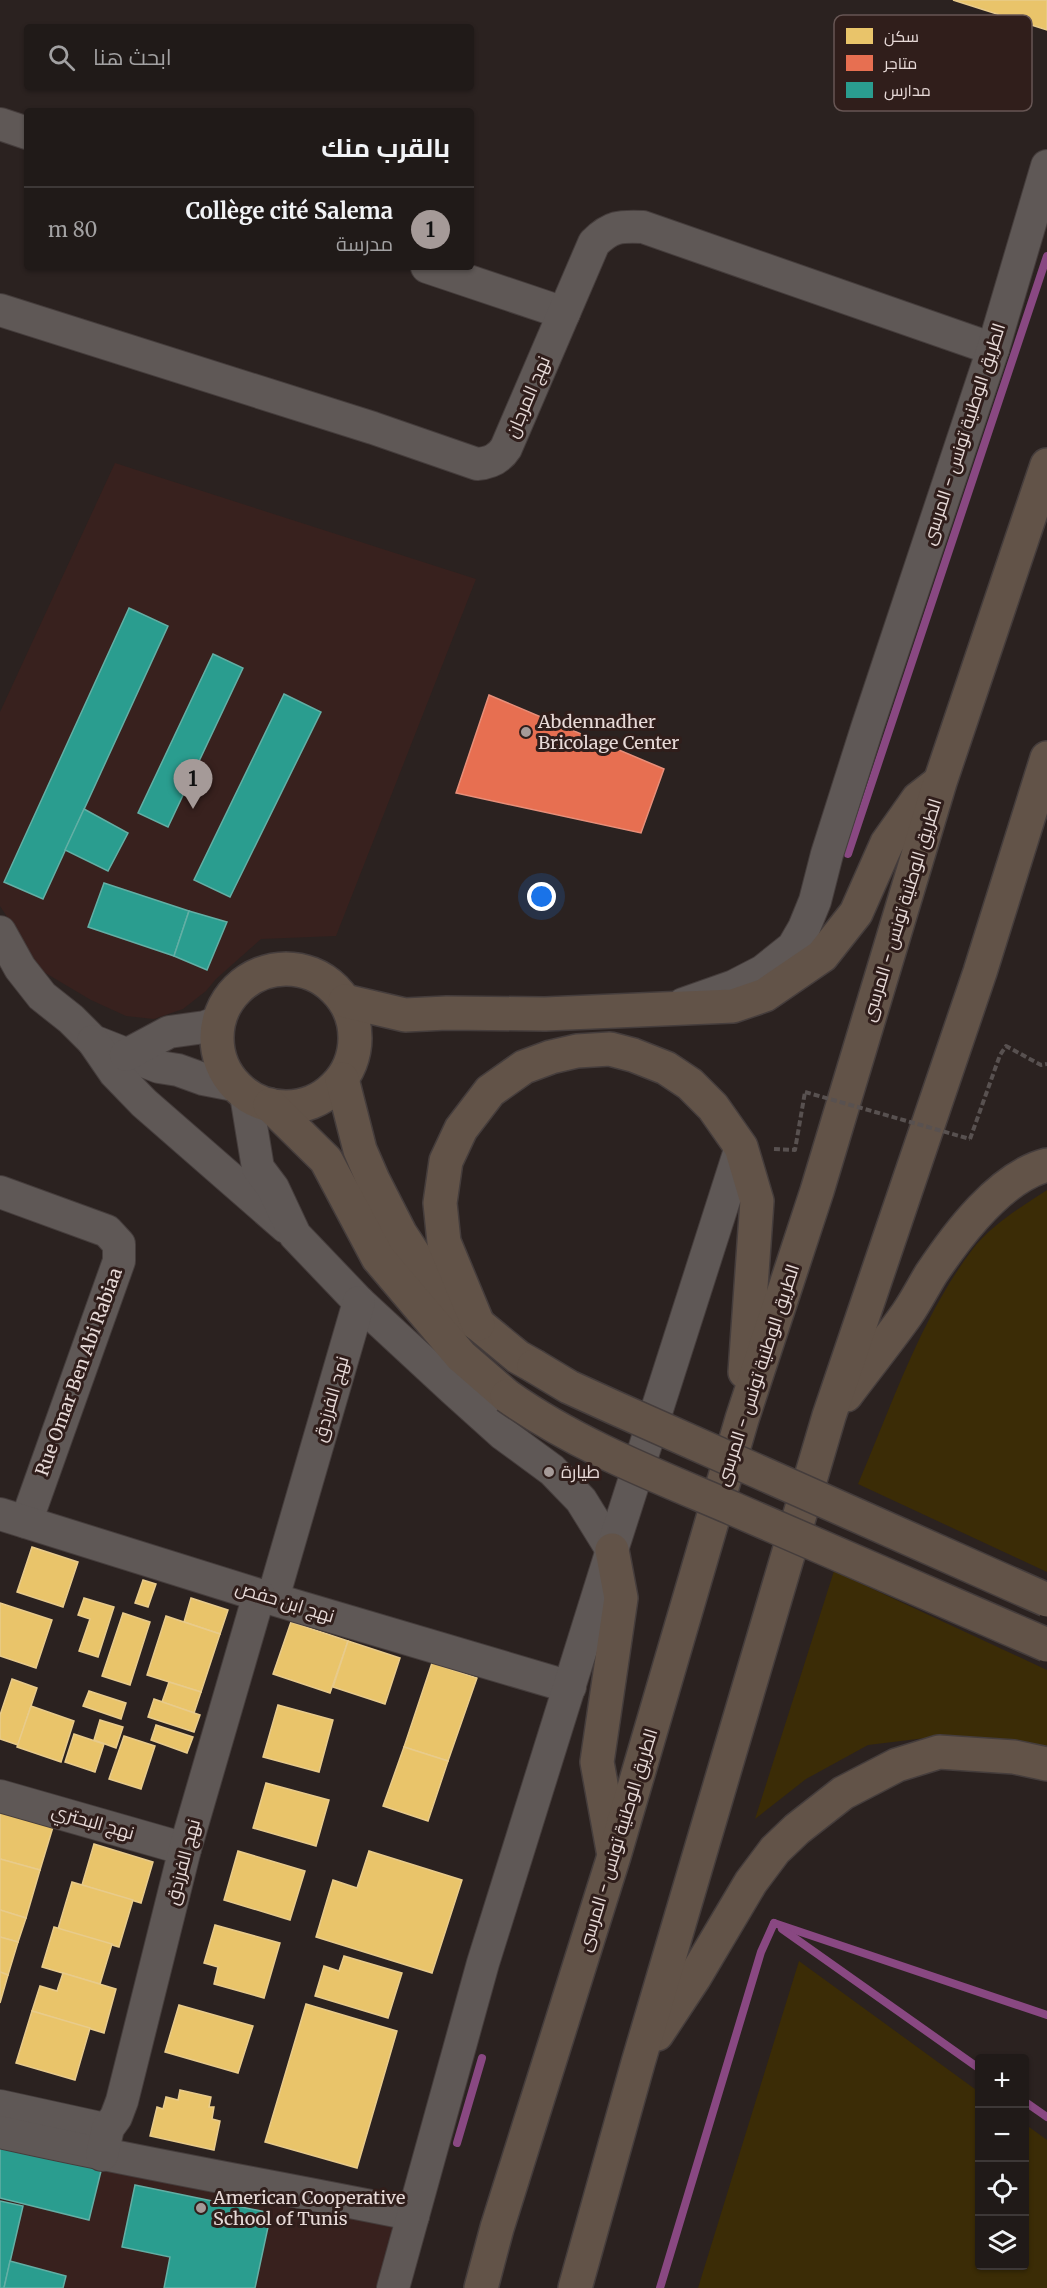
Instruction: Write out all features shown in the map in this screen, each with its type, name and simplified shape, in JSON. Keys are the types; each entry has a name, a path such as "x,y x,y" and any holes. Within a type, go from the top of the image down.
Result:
{"highway":[{"name":"الطريق الوطنية تونس - المرسى","path":"481,2288 500,2216 614,1856 742,1419 817,1191 940,782 1047,465"},
{"path":"575,2288 638,2063 829,1416 980,972 1047,758"},
{"path":"345,1001 405,1016 447,1013 545,1014 734,1006 755,999 765,995 822,956 856,913 887,843 918,799 940,782"},
{"path":"250,1095 296,1106 322,1097 342,1079 353,1054 354,1026 345,1001 326,981 302,970 274,969 249,979 229,998 218,1022 216,1044 222,1066 250,1095 326,1160 378,1258 461,1356 507,1396 531,1413 577,1438 654,1475 1047,1645"},
{"path":"478,1324 444,1242 440,1203 446,1161 461,1129 490,1091 524,1067 577,1051 610,1049 633,1055 666,1068 690,1084 713,1107 741,1147 757,1201 742,1419"},
{"path":"342,1079 360,1150 373,1180 400,1233 432,1282 455,1311 478,1324 518,1357 569,1387 1047,1600"},
{"path":"829,1416 909,1312 953,1242 985,1206 1010,1184 1036,1168 1047,1165"},
{"path":"612,1550 621,1598 597,1762 614,1856"},
{"path":"638,2063 769,1858 797,1828 843,1793 897,1765 939,1752 1014,1757 1047,1764"}],"street":[{"path":"0,124 24,132"},
{"name":"الطريق الوطنية تونس - المرسى","path":"674,1008 734,986 763,971 792,947 804,928 816,901 827,854 993,349 1047,166"},
{"name":"نهج المرجان","path":"0,310 373,428 477,464 501,456 506,448 594,243 604,232 614,228 643,227 993,349"},
{"path":"436,270 564,313"},
{"path":"0,932 20,968 42,996 71,1019 93,1041 115,1073 144,1103 295,1234 359,1302 503,1434 552,1470 581,1500 612,1550"},
{"path":"126,1054 169,1032 205,1027 218,1022"},
{"path":"93,1041 250,1095 258,1168 273,1188 295,1234"},
{"path":"393,2288 483,1963 741,1147"},
{"name":"Rue Omar Ben Abi Rabiaa","path":"0,1192 108,1231 119,1244 119,1262 13,1518"},
{"name":"نهج الفرزدق","path":"105,2141 122,2101 185,1849 359,1302"},
{"name":"نهج ابن حفص","path":"13,1518 266,1597 570,1687"},
{"name":"نهج البحتري","path":"0,1796 185,1849"},
{"path":"0,2106 100,2128 105,2141"},
{"path":"0,2132 105,2141 269,2185 413,2216"}],"path":[{"path":"795,1150 805,1092 970,1139 1000,1055 1006,1046 1041,1065 1047,1064"}],"shaded area":[{"path":"115,463 476,579 336,936 261,939 216,979 206,991 183,1009 154,1019 126,1016 91,1000 42,971 0,906 0,712"},
{"path":"1047,1190 1047,1572 858,1484 908,1363 954,1277 972,1250 988,1232"},
{"path":"834,1571 1047,1670 1047,1749 942,1736 868,1745 806,1779 755,1819"},
{"path":"799,1961 975,2089 975,2270 1029,2270 1029,2127 1047,2140 1047,2288 698,2288"},
{"name":"American Cooperative School of Tunis","path":"0,2125 403,2205 383,2288 0,2288"}],"building: سكن":[{"path":"953,0 1047,0 1047,30 1032,25 1032,15 1000,15"},
{"path":"32,1547 78,1562 63,1607 17,1592"},
{"path":"143,1580 156,1584 148,1607 135,1603"},
{"path":"84,1598 114,1607 98,1657 79,1651 90,1619 78,1615"},
{"path":"191,1598 228,1610 220,1634 184,1622"},
{"path":"0,1603 52,1620 36,1668 0,1656"},
{"path":"123,1613 150,1622 130,1685 102,1676"},
{"path":"166,1616 220,1634 201,1692 147,1675"},
{"path":"291,1622 348,1641 330,1693 273,1674"},
{"path":"348,1641 400,1658 385,1704 333,1687"},
{"path":"432,1663 477,1678 448,1761 404,1747"},
{"path":"12,1679 37,1688 18,1745 0,1739 0,1715"},
{"path":"169,1682 201,1692 194,1713 162,1702"},
{"path":"89,1691 126,1703 121,1719 83,1706"},
{"path":"154,1699 200,1715 194,1732 148,1717"},
{"path":"278,1705 333,1720 319,1772 263,1757"},
{"path":"31,1706 74,1721 61,1762 17,1747"},
{"path":"100,1720 123,1727 116,1748 94,1740"},
{"path":"156,1725 193,1737 187,1753 151,1740"},
{"path":"74,1734 104,1744 95,1772 65,1762"},
{"path":"124,1736 155,1746 141,1789 109,1779"},
{"path":"404,1747 448,1761 428,1821 383,1806"},
{"path":"266,1783 329,1800 316,1846 253,1828"},
{"path":"0,1811 53,1827 40,1870 0,1859"},
{"path":"94,1844 153,1862 141,1903 82,1885"},
{"path":"238,1851 305,1871 290,1920 224,1900"},
{"path":"369,1851 462,1880 432,1973 316,1937 333,1880 357,1888"},
{"path":"0,1859 40,1870 26,1918 0,1910"},
{"path":"72,1882 133,1900 119,1947 58,1929"},
{"path":"0,1910 26,1918 18,1942 0,1937"},
{"path":"215,1925 280,1943 264,1998 214,1984 218,1967 204,1963"},
{"path":"54,1927 112,1944 100,1984 42,1967"},
{"path":"0,1937 18,1942 8,1975 0,1972"},
{"path":"344,1956 402,1973 388,2018 315,1996 324,1966 339,1971"},
{"path":"0,1972 8,1975 0,2003"},
{"path":"63,1973 116,1989 104,2033 32,2011 40,1986 57,1991"},
{"path":"306,2004 397,2031 357,2168 265,2142"},
{"path":"179,2005 253,2026 238,2073 165,2052"},
{"path":"32,2011 90,2028 75,2080 16,2063"},
{"path":"180,2090 211,2097 209,2107 214,2107 212,2119 220,2121 214,2150 150,2136 157,2107 163,2109 166,2097 178,2100"}],"building: متاجر":[{"name":"Abdennadher Bricolage Center","path":"489,695 664,769 641,833 456,793"}],"building: مدارس":[{"path":"129,608 168,626 43,899 4,882"},
{"path":"213,654 243,668 168,827 138,813"},
{"path":"284,694 321,712 230,897 194,880"},
{"path":"84,809 128,833 108,871 65,850"},
{"path":"104,883 189,911 174,956 88,927"},
{"path":"189,911 227,922 207,970 174,956"},
{"path":"0,2142 102,2167 89,2220 0,2198"},
{"path":"135,2185 271,2213 255,2288 164,2288 170,2257 122,2247"},
{"path":"0,2201 23,2206 4,2288 0,2288"},
{"path":"10,2261 66,2276 63,2288 4,2288"}],"waterway":[{"path":"848,854 1047,256"},
{"path":"774,1923 1047,2015"},
{"path":"660,2288 761,1952 774,1923"},
{"path":"782,1929 975,2065"},
{"path":"457,2143 482,2058"},
{"path":"1029,2104 1047,2117"}],"place":[{"name":"Abdennadher Bricolage Center","path":"526,732"},
{"name":"Collège cité Salema","path":"193,809"},
{"name":"طيارة","path":"549,1472"},
{"name":"American Cooperative School of Tunis","path":"201,2208"}]}
